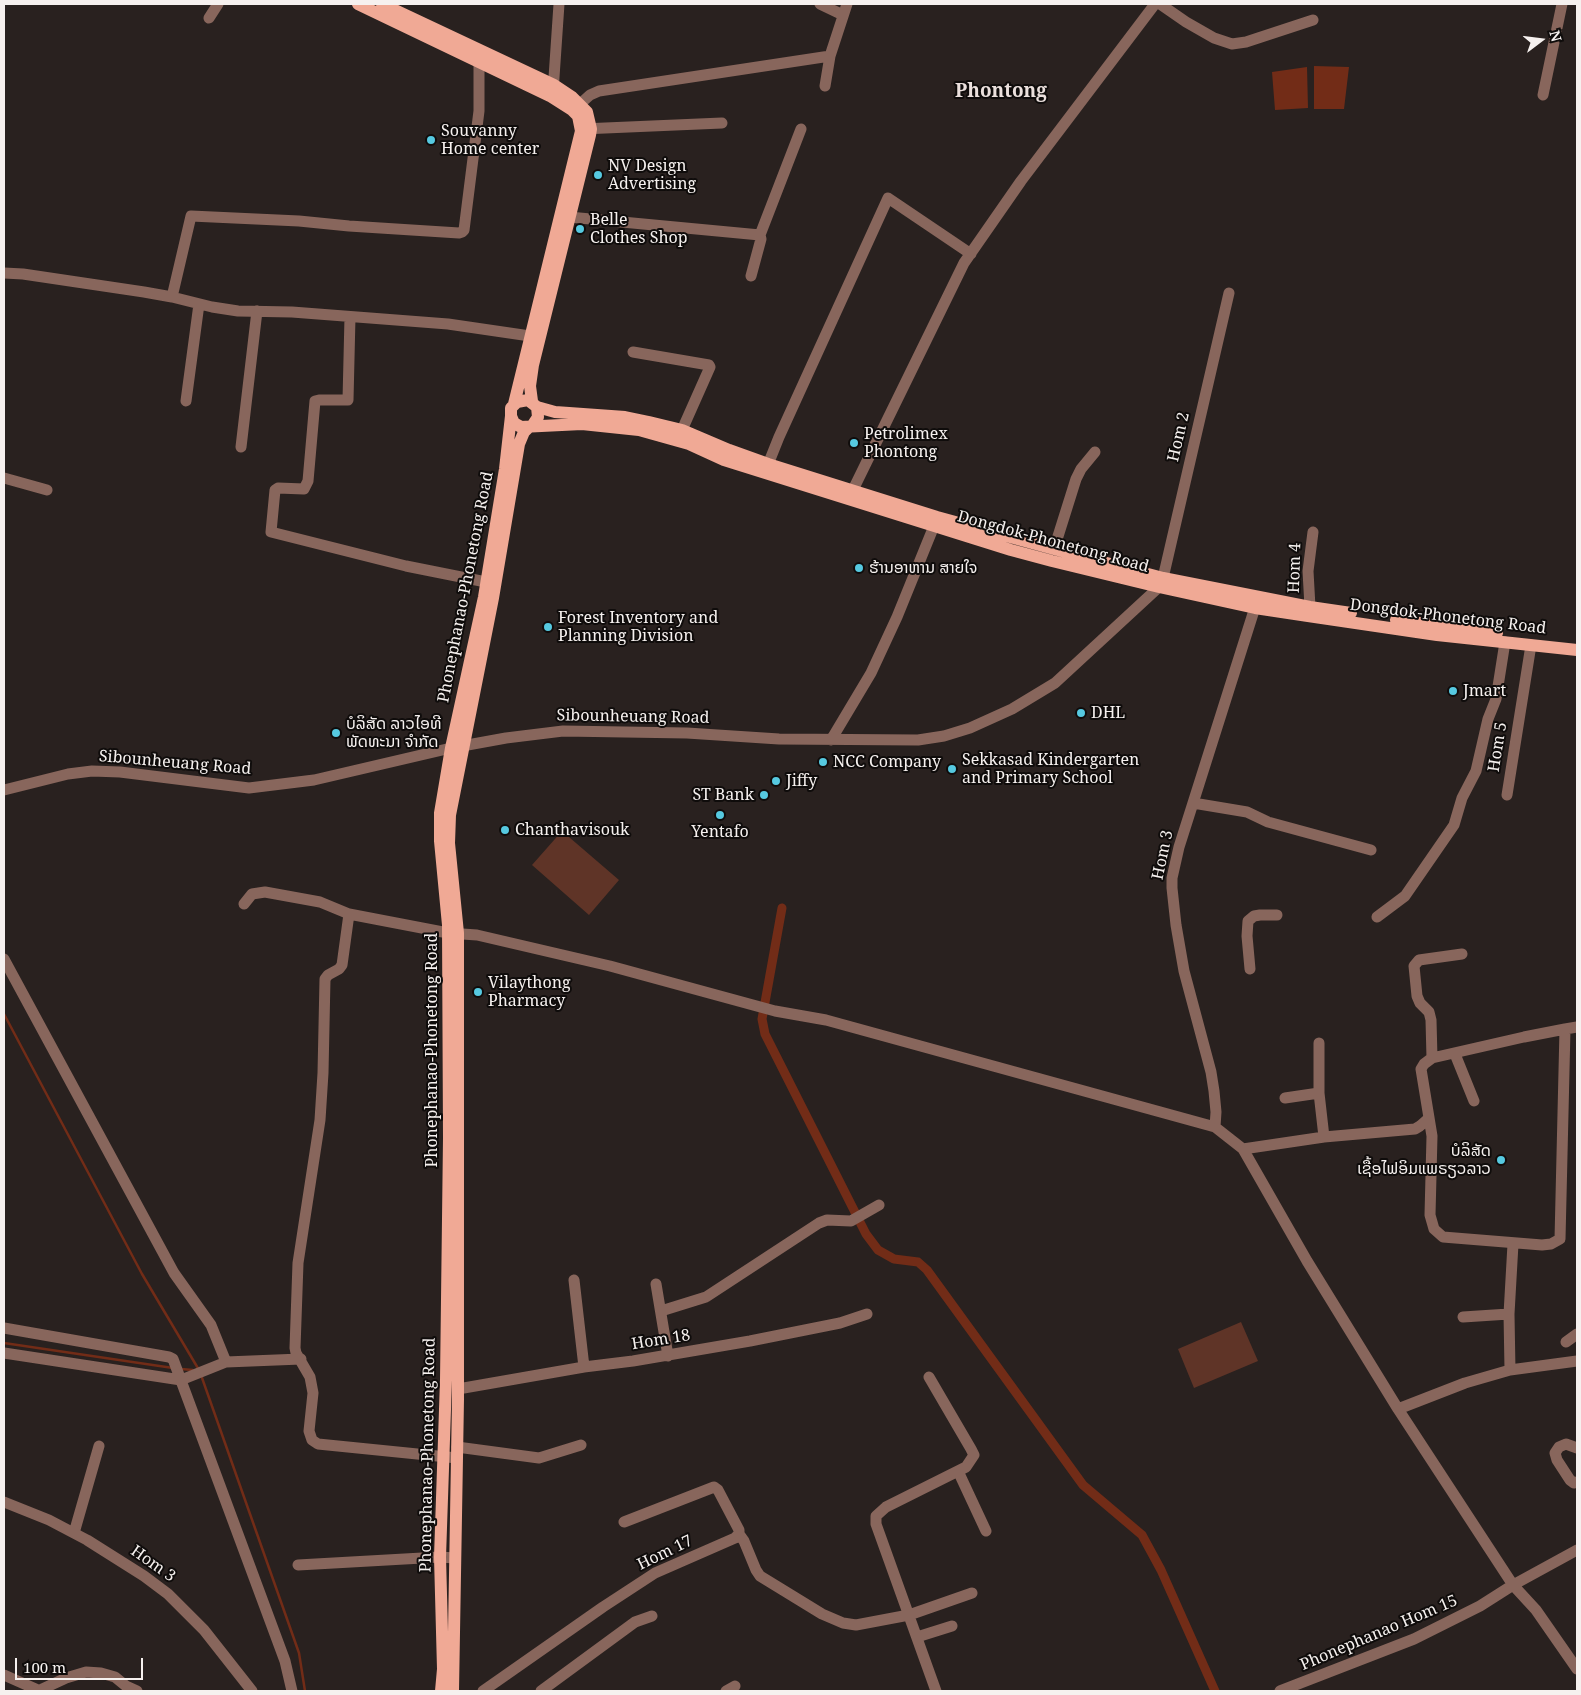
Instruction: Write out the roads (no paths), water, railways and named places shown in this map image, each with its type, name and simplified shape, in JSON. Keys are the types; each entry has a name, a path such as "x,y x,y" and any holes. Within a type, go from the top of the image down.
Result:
{"main road":[{"path":"358,4 479,60 553,91 578,116 586,129"},
{"path":"382,4 580,104 587,112 586,129 569,217 533,365 530,386 534,404 538,417 531,426 521,427 516,425 512,410 520,400 534,404 555,412 584,420"},
{"name":"Phonephanao-Phonetong Road","path":"441,1691 448,1670 455,1558 449,1138 453,933 440,841 440,812 451,748 489,598 486,582 505,469 512,410 586,129"},
{"name":"Dongdok-Phonetong Road","path":"531,426 625,417 682,430 766,468"},
{"name":"Dongdok-Phonetong Road","path":"584,420 639,430 688,444 724,460 766,468 1161,582"},
{"name":"Phonephanao-Phonetong Road","path":"453,1691 448,1670 440,1557 453,1454 458,1389 450,819 489,598 519,444 524,432 531,426"},
{"name":"Dongdok-Phonetong Road","path":"851,494 934,526 1052,561 1256,602 1437,635 1577,650"},
{"name":"Dongdok-Phonetong Road","path":"1256,602 1310,607 1396,620 1577,642"}],"street":[{"path":"209,18 218,4"},
{"path":"553,91 559,4"},
{"path":"820,4 845,9 830,56 825,86"},
{"path":"851,494 964,264 1021,182 1155,4"},
{"path":"1160,4 1214,38 1232,44 1246,42 1313,20"},
{"path":"1543,95 1562,4"},
{"path":"580,104 590,95 599,91 830,56"},
{"path":"172,297 191,216 462,232 464,230 479,111 479,60"},
{"path":"586,129 722,123"},
{"path":"751,276 761,239 760,235 801,129"},
{"path":"766,468 888,198 971,254"},
{"path":"569,217 760,235"},
{"path":"4,273 172,297 238,311 448,324 530,336"},
{"name":"Hom 2","path":"1161,582 1229,293"},
{"path":"186,401 199,304"},
{"path":"241,447 257,311"},
{"path":"350,317 348,400 315,401 308,481 304,489 278,488 275,490 272,532 406,566 486,582"},
{"path":"633,352 709,365 710,367 682,430"},
{"path":"1054,550 1076,479 1081,469 1095,452"},
{"path":"4,478 47,490"},
{"path":"831,740 871,673 897,617 934,526"},
{"name":"Hom 4","path":"1310,607 1308,570 1313,532"},
{"name":"Sibounheuang Road","path":"4,790 92,770 249,788 314,780 451,748 563,731 686,733 779,739 831,740 918,740 944,736 970,728 1012,709 1055,683 1161,582"},
{"name":"Hom 3","path":"1215,1127 1216,1112 1211,1072 1184,971 1172,888 1179,847 1256,602"},
{"path":"1377,917 1405,896 1454,825 1462,798 1476,771 1488,719 1496,699 1505,642"},
{"name":"Hom 5","path":"1507,795 1531,645"},
{"path":"1193,803 1248,812 1268,822 1371,850"},
{"path":"244,904 252,894 264,892 320,902 349,914 453,933 477,935 610,966 775,1011 826,1020 1215,1127 1243,1149 1307,1261 1398,1409 1514,1585 1536,1610 1577,1669"},
{"path":"349,914 342,968 328,975 325,979 320,1120 298,1263 295,1348 310,1377 313,1393 310,1431 312,1440 325,1445 538,1458 581,1445"},
{"path":"1250,969 1247,936 1248,921 1254,916 1277,915"},
{"path":"1432,1058 1429,1012 1420,1003 1417,996 1414,966 1419,960 1462,954"},
{"path":"4,959 174,1273 211,1326 224,1363"},
{"path":"1565,1029 1560,1239 1556,1242 1542,1245 1443,1238 1434,1229 1430,1215 1432,1136 1421,1069 1424,1064 1432,1058 1577,1026"},
{"path":"1319,1042 1319,1093 1324,1137"},
{"path":"1455,1054 1474,1101"},
{"path":"1285,1098 1319,1093"},
{"path":"1243,1149 1324,1137 1415,1128 1429,1118"},
{"path":"660,1311 706,1297 819,1223 827,1220 851,1221 879,1205"},
{"path":"1510,1370 1509,1314 1513,1244"},
{"path":"574,1280 584,1367"},
{"path":"656,1284 668,1356"},
{"name":"Hom 18","path":"458,1389 584,1367 668,1356 831,1325 867,1314"},
{"path":"1462,1318 1509,1314"},
{"path":"4,1328 169,1357 180,1374 285,1661 292,1691"},
{"path":"1566,1342 1577,1334"},
{"path":"4,1353 180,1374 224,1363 301,1359"},
{"path":"1398,1409 1465,1383 1510,1370 1577,1361"},
{"path":"929,1377 974,1455 966,1467 886,1507 876,1516 876,1524 936,1691"},
{"path":"1577,1448 1566,1444 1559,1447 1555,1453 1557,1460 1570,1480 1574,1483 1577,1482"},
{"path":"74,1534 99,1446"},
{"path":"958,1471 986,1531"},
{"path":"624,1522 714,1487 718,1490 739,1530 739,1534 760,1576 822,1614 843,1623 856,1625 909,1615 972,1593"},
{"name":"Hom 3","path":"4,1502 49,1520 74,1534 144,1576 168,1594 204,1630 252,1691"},
{"name":"Hom 17","path":"483,1691 655,1573 735,1538 739,1534"},
{"name":"Phonephanao Hom 15","path":"1280,1691 1414,1639 1480,1606 1577,1550"},
{"path":"298,1565 440,1557 455,1558"},
{"path":"540,1691 635,1622 652,1616"},
{"path":"917,1637 952,1626"},
{"path":"4,1675 38,1691 66,1678 86,1672 101,1673 114,1677 137,1691"}],"waterway":[{"path":"782,908 762,1019 765,1034 866,1234 878,1250 894,1259 918,1262 927,1270 1083,1485 1142,1535 1161,1570 1215,1691"},
{"path":"4,1014 142,1274 199,1370"},
{"path":"4,1343 173,1368"},
{"path":"181,1369 193,1370"},
{"path":"201,1375 299,1653 305,1691"}],"place":[{"name":"Souvanny Home center","path":"431,140"},
{"name":"NV Design Advertising","path":"598,175"},
{"name":"Belle Clothes Shop","path":"580,229"},
{"name":"Petrolimex Phontong","path":"854,443"},
{"name":"ຮ້ານອາຫານ ສາຍໃຈ","path":"859,568"},
{"name":"Forest Inventory and Planning Division","path":"548,627"},
{"name":"Jmart","path":"1453,691"},
{"name":"DHL","path":"1081,713"},
{"name":"ບໍລິສັດ ລາວໄອທີ ພັດທະນາ ຈຳກັດ","path":"336,733"},
{"name":"NCC Company","path":"823,762"},
{"name":"Sekkasad Kindergarten and Primary School","path":"952,769"},
{"name":"Jiffy","path":"776,781"},
{"name":"ST Bank","path":"764,795"},
{"name":"Yentafo","path":"720,815"},
{"name":"Chanthavisouk","path":"505,830"},
{"name":"Vilaythong Pharmacy","path":"478,992"},
{"name":"ບໍລິສັດ ເຊື້ອໄຟອິມແພຣຽວລາວ","path":"1501,1160"}],"district":[{"name":"Phontong","path":"1001,92"}]}
